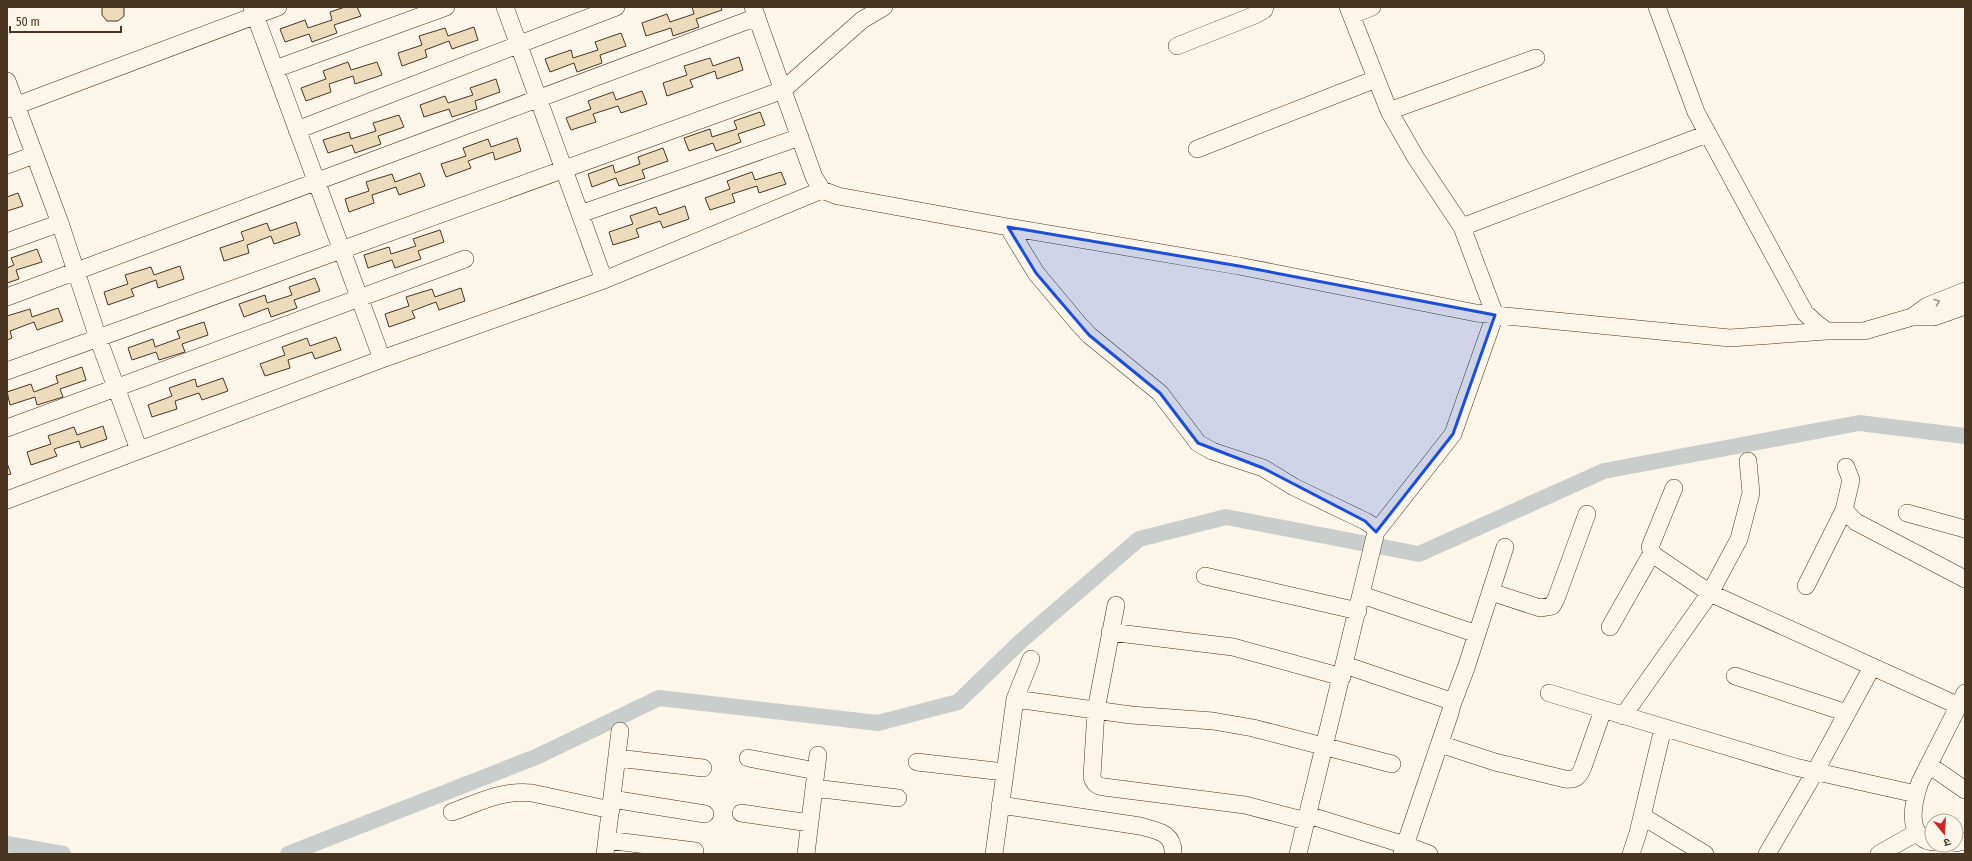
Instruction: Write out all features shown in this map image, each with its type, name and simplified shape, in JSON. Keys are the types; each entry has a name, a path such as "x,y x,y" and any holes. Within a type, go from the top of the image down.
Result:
{"street":[{"path":"12,107 254,11 278,7"},
{"path":"275,69 446,7"},
{"path":"505,7 604,280"},
{"path":"297,130 616,7"},
{"path":"7,371 783,90 862,20 884,7"},
{"path":"1177,46 1255,15 1264,10 1265,7"},
{"path":"1298,854 1376,536 1453,434 1495,315 1462,227 1416,158 1389,111 1376,79 1350,11 1372,7"},
{"path":"1657,7 1696,112 1707,134 1805,313 1827,331"},
{"path":"254,11 382,359"},
{"path":"7,296 538,99 755,12 814,177 822,190"},
{"path":"1389,111 1536,58"},
{"path":"1197,149 1376,79"},
{"path":"7,81 12,107 34,155 60,223 98,338 139,450"},
{"path":"1462,227 1707,134"},
{"path":"580,214 800,137"},
{"path":"7,165 34,155"},
{"path":"7,500 382,359 604,280 822,190 856,201 1239,266 1476,313 1495,315 1730,338 1827,331 1864,331 1912,317 1934,317 1965,306"},
{"path":"7,242 60,223"},
{"path":"1008,227 1036,273 1077,322 1089,335 1160,393 1198,443 1212,451 1267,471 1294,487 1373,526 1376,536"},
{"path":"7,428 465,259"},
{"path":"1912,317 1927,306 1965,291"},
{"path":"1623,716 1710,593 1739,539 1751,493 1748,461"},
{"path":"1806,586 1844,510 1851,480 1846,467"},
{"path":"1674,488 1652,541 1650,547 1652,553 1710,593 1872,668 1962,700 1916,794 1914,823 1923,842 1879,854"},
{"path":"1844,510 1856,522 1965,579"},
{"path":"1907,513 1965,529"},
{"path":"1491,592 1540,608 1552,606 1556,599 1587,514"},
{"path":"1404,849 1506,547"},
{"path":"1610,627 1652,553"},
{"path":"1205,576 1360,603 1477,634"},
{"path":"1116,605 1096,710 1092,777 1098,786 1245,805 1307,818 1404,849 1429,854"},
{"path":"1110,632 1233,647 1343,671 1448,700 1452,705"},
{"path":"994,854 1015,699 1031,659"},
{"path":"1767,854 1816,772 1872,668"},
{"path":"1735,676 1847,714"},
{"path":"1549,694 1816,772 1916,794"},
{"path":"1015,699 1154,717 1213,721 1253,728 1392,764"},
{"path":"1440,744 1495,762 1574,780 1579,776 1583,767 1603,710"},
{"path":"1630,854 1642,816 1664,728"},
{"path":"620,731 606,847 695,851"},
{"path":"617,758 703,768"},
{"path":"748,758 817,763 806,854"},
{"path":"917,762 1004,772"},
{"path":"1929,765 1965,790"},
{"path":"814,788 898,798"},
{"path":"452,812 505,792 519,791 611,805 704,814"},
{"path":"1000,805 1148,828 1162,832 1169,836 1172,842 1172,854"},
{"path":"741,813 810,823"},
{"path":"1642,816 1706,854"}],"highlighted area":[{"path":"1008,227 1239,266 1495,315 1453,434 1376,532 1365,521 1263,468 1198,443 1160,393 1089,335 1036,273"}],"building":[{"path":"102,7 124,7 124,16 118,21 107,21 102,15"},
{"path":"345,7 357,7 361,16 334,25 337,33 312,42 309,34 285,42 280,29 305,20 308,28 332,20 330,12"},
{"path":"692,7 721,7 722,10 696,19 699,27 673,36 671,28 646,36 642,23 667,14 670,22 694,14"},
{"path":"474,27 478,40 452,49 449,41 425,50 427,57 402,66 398,53 422,45 419,36 445,28 448,36"},
{"path":"621,33 626,46 600,55 602,63 577,72 574,63 550,72 545,59 571,50 573,58 598,50 595,42"},
{"path":"739,57 743,70 717,79 715,71 690,80 693,87 667,96 663,83 687,75 684,66 710,58 713,66"},
{"path":"348,62 351,70 377,62 382,75 355,84 353,76 329,84 331,92 306,101 301,88 326,79 323,71"},
{"path":"496,79 500,92 475,101 477,109 452,117 449,109 424,117 420,105 445,96 448,103 473,95 470,88"},
{"path":"642,91 647,104 621,113 618,106 593,114 596,122 571,130 566,118 591,109 588,101 613,92 616,100"},
{"path":"760,112 765,125 738,134 741,142 716,151 713,143 689,151 684,138 710,129 712,137 737,129 734,121"},
{"path":"399,115 404,127 378,136 381,144 355,153 352,145 328,153 323,140 349,132 351,139 376,131 373,123"},
{"path":"517,138 521,151 495,160 493,152 468,161 471,168 446,177 441,164 466,156 463,148 488,139 491,147"},
{"path":"663,148 668,161 642,170 645,178 619,186 616,178 592,187 588,174 613,165 615,173 640,164 638,157"},
{"path":"752,172 755,180 781,172 786,184 759,193 757,186 732,194 735,202 710,210 705,198 730,189 727,181"},
{"path":"420,173 425,186 399,195 396,187 372,195 374,203 349,212 345,199 369,191 366,182 392,174 395,182"},
{"path":"18,193 23,206 7,211 7,197"},
{"path":"685,206 689,219 663,228 660,221 636,229 639,237 613,245 609,232 633,224 630,216 656,207 659,215"},
{"path":"296,222 300,235 274,244 271,236 247,245 249,253 224,261 220,248 244,240 241,232 267,223 270,231"},
{"path":"440,230 444,242 418,251 421,259 395,268 392,260 368,268 364,255 389,247 391,254 416,246 413,239"},
{"path":"37,249 42,262 16,270 19,279 7,283 7,268 14,265 11,258"},
{"path":"180,266 184,279 158,288 156,280 131,289 134,296 108,305 104,292 128,284 125,275 151,267 154,275"},
{"path":"315,278 320,291 294,300 297,308 271,317 268,308 244,317 239,304 265,295 267,303 292,295 289,287"},
{"path":"461,288 465,301 439,310 436,302 412,311 415,318 389,327 385,314 409,306 406,297 432,289 435,297"},
{"path":"58,308 63,321 37,330 34,322 10,331 12,338 7,340 7,316 30,309 32,317"},
{"path":"204,322 208,335 182,344 185,352 159,360 156,352 132,360 128,348 153,339 155,347 180,338 177,331"},
{"path":"336,337 341,350 315,359 312,352 288,360 290,368 265,376 260,364 285,355 282,347 307,338 310,346"},
{"path":"82,367 86,380 60,389 63,397 37,405 35,397 10,405 7,392 31,384 34,392 58,383 56,376"},
{"path":"223,378 228,391 202,400 199,393 175,401 177,409 152,417 148,405 172,396 169,388 195,379 197,387"},
{"path":"103,426 107,439 81,448 79,441 54,449 57,456 31,465 27,452 51,444 48,436 74,427 77,435"},
{"path":"7,463 11,474 7,475"}],"waterway":[{"path":"288,854 536,757 659,698 878,723 958,702 1021,641 1139,539 1226,517 1419,554 1604,471 1859,423 1965,436"},
{"path":"7,844 63,854"}]}
